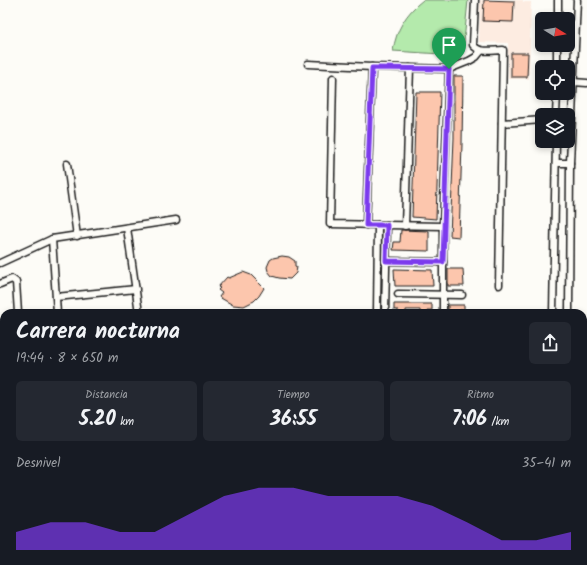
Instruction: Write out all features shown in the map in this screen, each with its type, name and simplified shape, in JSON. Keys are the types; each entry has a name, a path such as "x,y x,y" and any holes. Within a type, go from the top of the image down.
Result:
{"street":[{"path":"475,0 474,45 482,51 503,50 499,285"},
{"path":"558,0 558,12"},
{"path":"574,60 577,0"},
{"path":"308,64 372,68 449,69 469,61 482,51"},
{"path":"366,225 372,68"},
{"path":"405,226 410,68"},
{"path":"443,309 443,226 449,69"},
{"path":"333,78 330,224 443,226"},
{"path":"575,82 587,82"},
{"path":"502,123 535,121"},
{"path":"553,309 556,148"},
{"path":"570,148 570,309"},
{"path":"556,163 570,163"},
{"path":"66,164 77,236"},
{"path":"0,263 52,239 176,220"},
{"path":"377,309 378,225"},
{"path":"385,309 387,225"},
{"path":"127,228 138,309"},
{"path":"52,239 57,309"},
{"path":"386,261 443,262"},
{"path":"0,284 12,279 16,282 18,309"},
{"path":"56,297 136,289"},
{"path":"398,294 462,295"}],"shaded area":[{"path":"480,0 523,0 523,2 531,2 529,79 508,79 508,43 479,42"}],"green space":[{"path":"423,0 468,0 463,52 457,55 393,51 394,43 403,22 412,10"}],"building":[{"path":"484,0 514,1 513,22 483,21"},
{"path":"511,53 528,53 527,77 511,77"},
{"path":"454,76 463,76 459,237 450,236 454,138"},
{"path":"416,92 440,92 436,219 412,217"},
{"path":"401,230 429,231 429,251 393,250 394,242 400,242"},
{"path":"282,256 289,257 295,261 295,266 297,267 296,273 290,279 272,276 268,271 267,267 270,260"},
{"path":"394,269 432,270 433,286 395,286"},
{"path":"448,269 463,269 464,286 448,286"},
{"path":"243,272 251,275 264,288 259,296 254,301 244,306 233,305 219,297 222,293 218,290 220,288 218,287 227,277 229,278"},
{"path":"394,304 432,304 432,309 394,309"},
{"path":"448,305 464,305 464,309 448,309"}],"route":[{"path":"372,68 449,69 443,262 386,261 387,225 366,225 372,68"}]}
